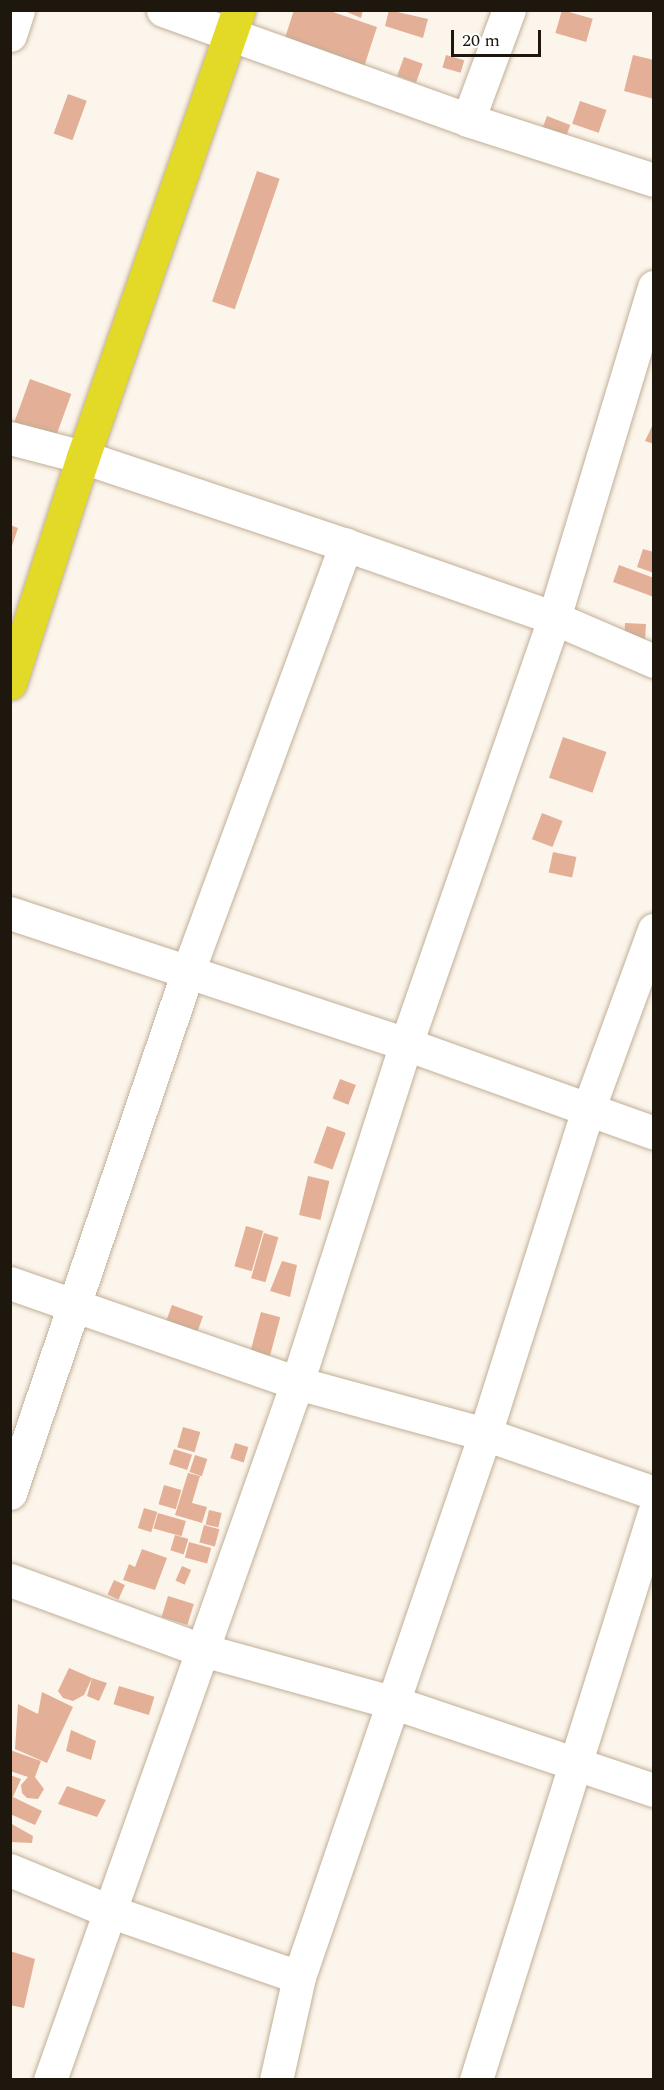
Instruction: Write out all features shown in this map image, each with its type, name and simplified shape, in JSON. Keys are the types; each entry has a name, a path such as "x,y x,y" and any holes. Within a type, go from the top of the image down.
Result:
{"highway":[{"path":"10,683 83,457 235,23"}],"street":[{"path":"10,36 18,10"},
{"path":"164,10 235,23 468,120 654,180"},
{"path":"468,120 509,10"},
{"path":"50,2079 199,1649 297,1383 406,1044 554,618 654,287"},
{"path":"10,438 83,457 554,618 654,661"},
{"path":"10,1492 187,974 346,546"},
{"path":"10,914 406,1044 654,1133"},
{"path":"276,2079 299,1977 485,1434 588,1110 654,930"},
{"path":"10,1282 297,1383 485,1434 654,1493"},
{"path":"476,2079 654,1514"},
{"path":"10,1580 199,1649 394,1703 654,1790"},
{"path":"10,1870 109,1911 299,1977"}],"building":[{"path":"294,10 327,10 377,27 363,70 283,44"},
{"path":"342,10 363,10 361,18"},
{"path":"389,10 428,19 423,38 385,26"},
{"path":"562,10 593,19 586,42 555,33"},
{"path":"446,55 464,60 461,73 442,67"},
{"path":"633,55 654,60 654,99 624,91"},
{"path":"404,57 423,64 416,83 397,76"},
{"path":"68,94 87,101 72,140 54,133"},
{"path":"580,101 606,110 599,133 572,124"},
{"path":"547,116 570,125 566,136 543,127"},
{"path":"257,171 280,179 235,309 212,301"},
{"path":"30,379 71,394 54,442 13,427"},
{"path":"654,422 654,444 645,441"},
{"path":"10,525 18,528 11,549 10,549"},
{"path":"643,549 654,552 654,573 637,567"},
{"path":"619,565 654,578 654,597 613,582"},
{"path":"625,623 646,624 645,639 624,638"},
{"path":"563,737 606,752 592,793 549,778"},
{"path":"542,813 563,821 553,847 532,839"},
{"path":"553,852 576,857 572,878 549,873"},
{"path":"340,1079 356,1085 348,1105 332,1099"},
{"path":"327,1126 346,1133 332,1169 314,1163"},
{"path":"308,1176 329,1181 320,1220 299,1215"},
{"path":"246,1226 263,1231 252,1271 234,1266"},
{"path":"264,1233 278,1237 265,1282 251,1278"},
{"path":"282,1261 297,1265 290,1297 270,1291"},
{"path":"172,1305 203,1316 196,1335 165,1324"},
{"path":"261,1312 280,1317 269,1358 250,1353"},
{"path":"183,1427 200,1432 195,1452 177,1447"},
{"path":"235,1443 248,1447 244,1462 230,1458"},
{"path":"174,1449 192,1455 187,1470 169,1464"},
{"path":"195,1455 207,1459 202,1476 189,1472"},
{"path":"188,1473 200,1476 192,1503 207,1507 202,1523 175,1515"},
{"path":"164,1485 181,1490 176,1509 158,1504"},
{"path":"144,1508 157,1512 151,1532 138,1528"},
{"path":"209,1510 222,1513 218,1528 206,1525"},
{"path":"158,1513 186,1521 181,1536 154,1528"},
{"path":"204,1525 219,1529 215,1547 199,1542"},
{"path":"175,1535 188,1539 184,1554 170,1550"},
{"path":"189,1542 211,1548 207,1563 185,1557"},
{"path":"142,1549 167,1558 155,1590 123,1580 129,1564 135,1567"},
{"path":"182,1566 191,1570 185,1585 175,1581"},
{"path":"114,1580 125,1585 118,1599 107,1595"},
{"path":"168,1596 194,1604 187,1625 162,1617"},
{"path":"69,1668 92,1678 84,1695 73,1701 63,1698 58,1691"},
{"path":"92,1678 107,1683 99,1701 87,1696"},
{"path":"119,1686 154,1697 149,1715 113,1704"},
{"path":"42,1692 73,1707 47,1763 15,1749 18,1704 38,1714"},
{"path":"71,1730 96,1741 91,1760 66,1751"},
{"path":"10,1750 41,1761 35,1777 44,1789 38,1799 27,1798 22,1793 21,1785 28,1777 10,1771"},
{"path":"10,1775 21,1779 13,1797 42,1811 35,1825 10,1814"},
{"path":"67,1786 106,1800 97,1817 58,1804"},
{"path":"10,1823 33,1836 32,1843 10,1842"},
{"path":"10,1951 35,1959 24,2008 10,2005"}]}
